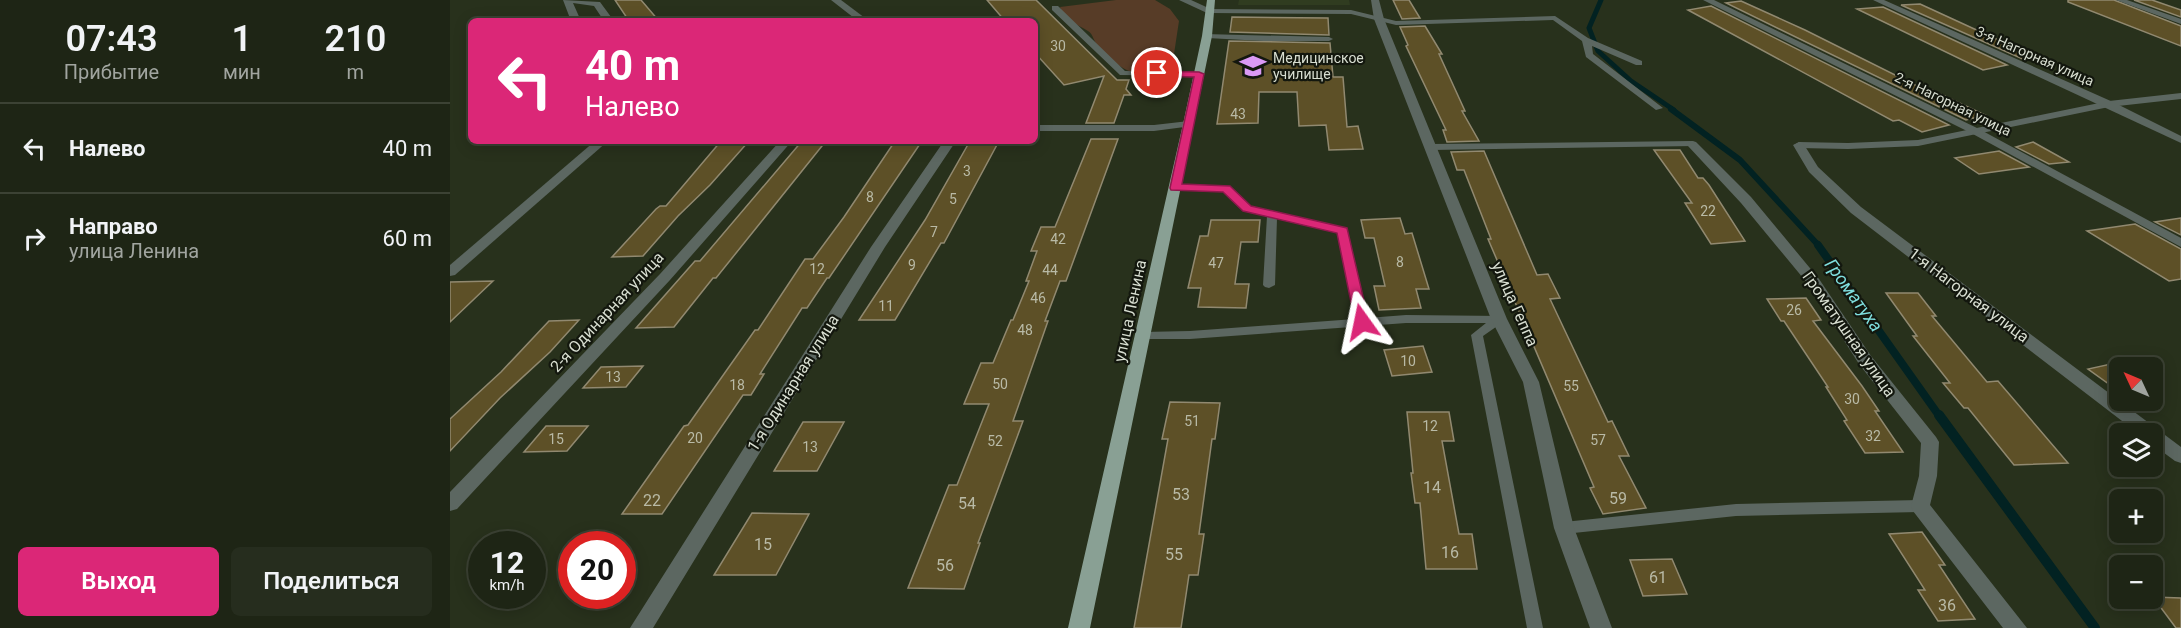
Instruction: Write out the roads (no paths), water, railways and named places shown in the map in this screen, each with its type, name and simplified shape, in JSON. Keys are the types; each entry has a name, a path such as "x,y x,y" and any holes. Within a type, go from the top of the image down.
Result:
{"main road":[{"name":"улица Ленина","path":"1079,628 1189,124 1211,6"}],"street":[{"path":"575,18 567,0 596,2 607,18"},
{"path":"836,0 860,18"},
{"path":"1183,0 1211,6"},
{"name":"улица Геппа","path":"1375,0 1379,19 1499,319 1531,382 1564,528 1601,628"},
{"name":"2-я Нагорная улица","path":"1707,0 1975,131 2181,243"},
{"name":"3-я Нагорная улица","path":"1877,0 2109,104 2181,140"},
{"path":"450,272 599,144"},
{"name":"2-я Одинарная улица","path":"450,504 665,277 783,144"},
{"name":"1-я Одинарная улица","path":"642,628 878,247 948,144"},
{"name":"Громатушная улица","path":"1692,144 1746,200 1814,282 1865,360 1930,442 1928,476 1920,506"},
{"name":"1-я Нагорная улица","path":"1799,145 1813,169 1856,210 2137,423"},
{"name":"1-я Нагорная улица","path":"2163,442 2181,456"},
{"path":"1920,506 2016,628"}],"lane":[{"path":"2120,0 2181,22"},
{"path":"1211,6 1351,12 1396,22 1555,18 1585,40 1639,63"},
{"path":"1055,8 1123,73 1199,74"},
{"path":"1207,36 1329,39"},
{"path":"1585,40 1589,48 1589,55 1659,108"},
{"path":"1799,145 1848,146 1918,143 2109,104 2181,96"},
{"path":"1038,128 1154,128 1189,124"},
{"path":"1431,147 1692,144"},
{"path":"1175,188 1226,189 1247,208 1343,231 1362,322"},
{"path":"1269,285 1272,215"},
{"path":"1143,336 1191,335 1406,319 1499,319"},
{"path":"1499,319 1478,335 1535,628"},
{"path":"1564,528 1736,510 1920,506"}],"waterway":[{"name":"Громатуха","path":"1601,0 1589,28 1598,51 1631,81 1674,110"},
{"name":"Громатуха","path":"1671,109 1740,160 1820,247"},
{"name":"Громатуха","path":"1818,245 1940,417"},
{"name":"Громатуха","path":"1939,415 2095,628"}],"place":[{"name":"Медицинское училище","path":"1253,66"}]}
